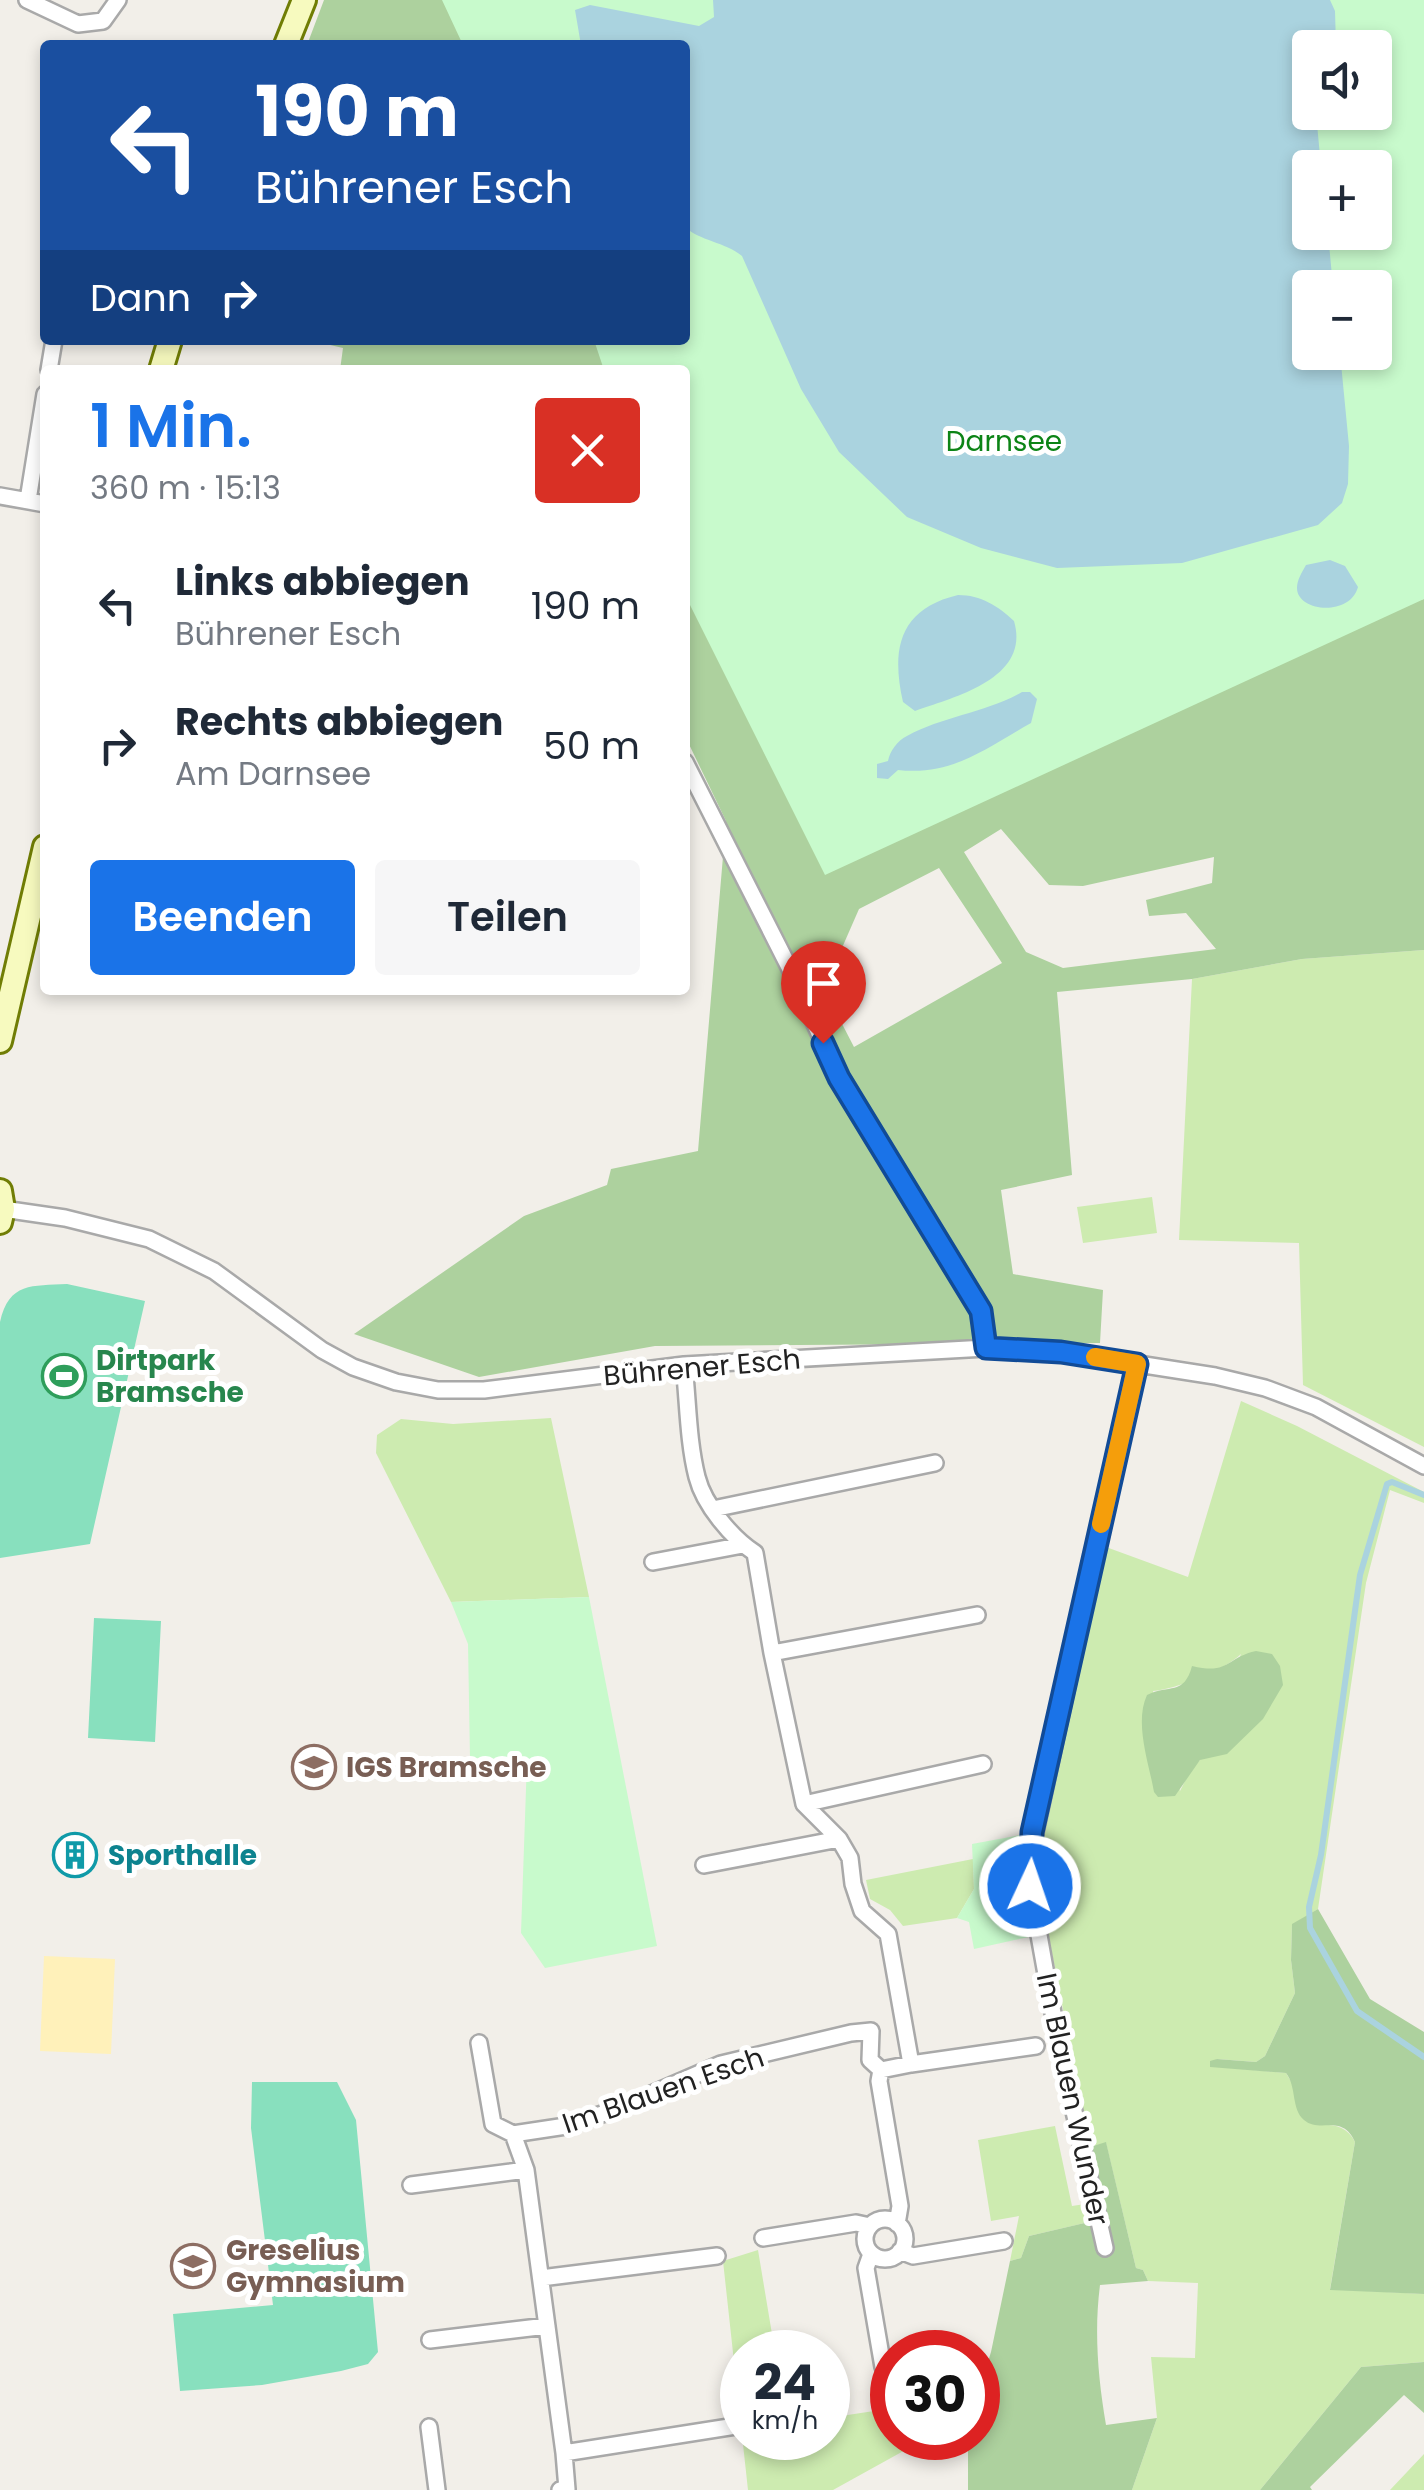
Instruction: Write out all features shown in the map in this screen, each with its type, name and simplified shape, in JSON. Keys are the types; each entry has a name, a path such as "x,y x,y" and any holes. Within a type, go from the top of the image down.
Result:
{"street":[{"path":"27,0 78,24 102,21 118,0"},
{"path":"288,40 304,0"},
{"path":"28,500 40,425"},
{"path":"0,496 40,503"},
{"path":"690,772 792,972 839,1078 981,1311 986,1348"},
{"path":"0,1041 40,869"},
{"name":"Bührener Esch","path":"1,1208 65,1218 149,1239 214,1272 322,1350 353,1367 396,1382 438,1390 484,1390 684,1365 986,1348 1061,1352 1265,1388 1316,1408 1424,1466"},
{"name":"Im Blauen Wunder","path":"1104,2248 1058,2041 1028,1860 1137,1364"},
{"path":"684,1365 697,1480 713,1508 743,1545 755,1553 804,1804 839,1839 850,1858 862,1912 888,1934 910,2064"},
{"path":"713,1508 936,1463"},
{"path":"653,1562 743,1545"},
{"path":"772,1653 977,1615"},
{"path":"804,1804 983,1764"},
{"path":"704,1865 839,1839"},
{"name":"Im Blauen Esch","path":"512,2134 566,2126 617,2109 721,2064 871,2031 901,2020"},
{"path":"871,2031 870,2060 880,2070"},
{"path":"479,2043 493,2124 512,2134 526,2170 564,2453 566,2489 560,2490"},
{"path":"880,2070 1036,2046"},
{"path":"880,2070 900,2206 896,2224"},
{"path":"411,2185 526,2170"},
{"path":"877,2330 866,2268 871,2254 865,2238 870,2226 881,2220 896,2224 904,2237 900,2252"},
{"path":"763,2238 856,2223 870,2226"},
{"path":"871,2254 886,2259 900,2252 912,2256 1004,2242"},
{"path":"541,2278 717,2256"},
{"path":"430,2340 547,2326"},
{"path":"429,2427 436,2490"},
{"path":"564,2453 720,2428"}],"green space":[{"path":"324,0 713,0 596,40 309,40"},
{"name":"Darnsee","path":"442,0 1424,0 1424,599 825,875 690,605 690,365 602,365 596,345 690,345 690,40 461,40"},
{"path":"1375,250 1387,250 1388,270 1375,270"},
{"path":"1392,315 1416,601 1424,599 1424,950 1302,959 1192,979 1057,992 1072,1175 1001,1190 1013,1274 1103,1290 1100,1343 655,1346 479,1377 354,1334 524,1216 607,1185 611,1169 698,1151 726,821 690,746 690,365 341,365 343,348 330,345 690,342 801,389 1292,357 1292,370 1392,370","holes":["1001,829 1049,885 1083,886 1214,857 1212,883 1146,900 1149,916 1186,913 1216,949 1063,968 1026,952 964,852","939,868 1002,963 854,1047 824,989 859,909"]},
{"path":"1424,950 1424,1447 1303,1385 1299,1243 1179,1240 1192,979 1302,959"},
{"path":"1152,1197 1157,1233 1083,1243 1077,1207"},
{"name":"Dirtpark Bramsche","path":"67,1284 145,1301 90,1544 0,1558 0,1322 9,1299 16,1293 33,1286"},
{"path":"1241,1401 1424,1492 1424,1503 1390,1490 1366,1583 1318,1909 1292,1925 1295,1993 1265,2056 1256,2062 1217,2059 1210,2066 1286,2073 1317,2125 1339,2127 1352,2137 1355,2142 1330,2289 1424,2294 1424,2362 1361,2367 1260,2490 1132,2490 1157,2418 1151,2357 1195,2358 1198,2283 1148,2281 1143,2270 1136,2268 1106,2143 1090,2147 1041,1897 1040,1845 1106,1547 1188,1577","holes":["1241,1654 1200,1760 1180,1791 1153,1691 1200,1678"]},
{"path":"551,1418 589,1597 451,1602 376,1453 377,1435 401,1419 453,1424"},
{"path":"589,1597 657,1946 545,1968 521,1933 527,1760 470,1758 468,1644 451,1602"},
{"path":"94,1618 161,1621 155,1742 88,1738"},
{"path":"1256,1651 1272,1654 1280,1666 1283,1685 1263,1719 1227,1754 1200,1760 1175,1796 1158,1797 1142,1730 1147,1695 1185,1682 1192,1666 1221,1667"},
{"path":"1020,1835 1021,1871 1033,1936 974,1949 969,1922 957,1918 974,1889 972,1844"},
{"path":"973,1859 974,1889 957,1918 903,1926 890,1910 870,1899 866,1880"},
{"path":"1318,1909 1370,1999 1424,2032 1424,2294 1330,2290 1355,2142 1344,2128 1304,2120 1286,2073 1210,2067 1210,2061 1217,2059 1256,2062 1265,2056 1295,1993 1292,1924"},
{"path":"252,2082 337,2082 356,2120 378,2352 368,2364 341,2371 262,2385 180,2391 173,2314 273,2305 251,2128"},
{"path":"1055,2126 1072,2206 1085,2204 1089,2222 1029,2236 1021,2258 1010,2261 1019,2216 991,2221 978,2140"},
{"path":"1106,2142 1136,2268 1143,2270 1148,2281 1100,2285 1098,2303 1098,2355 1106,2425 1157,2418 1132,2490 968,2490 968,2460 1000,2460 1000,2330 996,2330 1010,2261 1021,2258 1029,2236 1106,2218 1090,2147"},
{"path":"758,2250 771,2330 731,2330 723,2261"},
{"path":"1424,2362 1424,2413 1404,2395 1310,2487 1312,2490 1260,2490 1361,2367"},
{"path":"870,2412 870,2460 887,2460 833,2490 748,2490 745,2460 850,2460 850,2415"},
{"path":"1424,2454 1424,2490 1390,2490"}],"sand":[{"path":"44,1956 115,1959 111,2054 40,2051"}],"water":[{"name":"Darnsee","path":"713,0 1330,0 1336,30 1292,30 1292,130 1318,130 1319,150 1292,150 1292,250 1330,250 1331,270 1292,270 1292,370 1342,370 1349,446 1348,484 1342,503 1318,525 1182,563 1057,568 981,548 907,517 839,452 801,389 742,256 690,230 690,40 580,40 575,10 590,5 699,26 714,17"},
{"path":"1330,560 1345,566 1358,587 1353,597 1335,607 1305,602 1297,588 1306,565"},
{"path":"958,595 989,602 1014,621 1016,641 1011,658 1000,671 968,692 915,711 903,702 899,683 904,634 923,610"},
{"path":"1030,692 1037,699 1031,723 952,765 898,770 888,779 877,778 877,764 888,761 903,738"}],"waterway":[{"path":"1424,1495 1392,1482 1387,1484 1360,1575 1321,1855 1309,1907 1310,1928 1357,2011 1424,2057"}],"slow traffic":[{"path":"1095,1357 1137,1364 1101,1524"}],"place":[{"name":"Dirtpark Bramsche","path":"64,1376"},
{"name":"IGS Bramsche","path":"314,1767"},
{"name":"Sporthalle","path":"75,1855"},
{"name":"Greselius Gymnasium","path":"193,2266"}],"route":[{"path":"823,1043 839,1078 981,1311 986,1348 1061,1352 1137,1364 1032,1832 1030,1886"}]}
